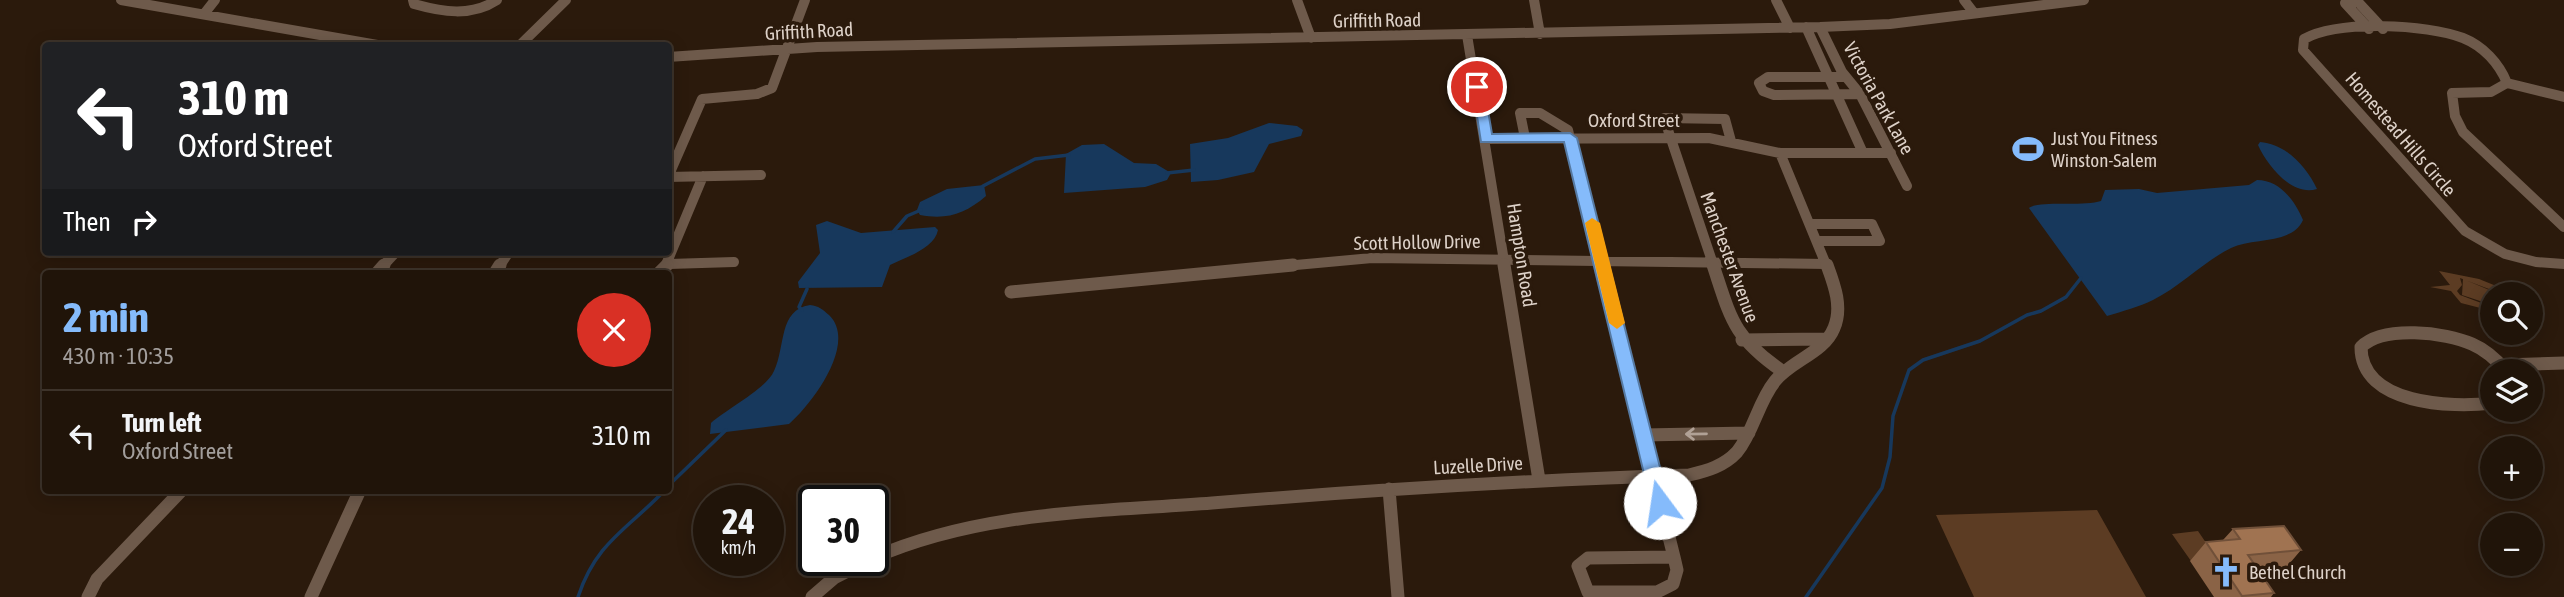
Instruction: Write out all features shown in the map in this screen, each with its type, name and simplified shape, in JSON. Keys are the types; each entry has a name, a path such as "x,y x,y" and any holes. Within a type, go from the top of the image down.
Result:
{"street":[{"path":"121,0 361,42"},
{"path":"204,14 215,0"},
{"path":"413,0 414,4 427,8 467,12 497,0"},
{"path":"523,42 566,0"},
{"path":"672,168 702,99 769,90 775,84 805,0"},
{"path":"1297,0 1311,38"},
{"path":"1534,0 1540,34"},
{"path":"1776,0 1798,27"},
{"path":"1784,0 1798,27"},
{"path":"1964,0 1973,13"},
{"name":"Griffith Road","path":"672,57 786,48 1820,27 1890,24 2084,0"},
{"path":"2369,29 2345,3 2349,0 2358,3 2383,29"},
{"name":"Victoria Park Lane","path":"1798,27 1830,77 1835,94 1863,153"},
{"name":"Victoria Park Lane","path":"1820,27 1845,77 1860,94 1907,186"},
{"name":"Homestead Hills Circle","path":"2507,83 2494,61 2462,38 2434,31 2319,30 2304,39 2304,50 2465,231 2505,254 2536,262 2564,264"},
{"name":"Hampton Road","path":"1467,35 1486,139 1539,480"},
{"path":"1845,77 1768,77 1759,83 1763,91 1774,95 1860,94"},
{"path":"2564,97 2507,83 2491,92 2452,93 2457,123 2564,227"},
{"path":"1525,138 1520,113 1540,113 1550,117 1564,125 1570,138 1602,260 1674,557 1677,578 1666,590 1657,592 1588,592 1578,566 1588,558 1674,557"},
{"path":"1670,137 1664,118 1725,119 1731,141"},
{"name":"Oxford Street","path":"1486,139 1670,137 1731,141 1780,153 1891,153"},
{"name":"Manchester Avenue","path":"1670,137 1730,318 1742,340 1782,371"},
{"path":"1742,340 1827,340 1836,323 1838,300 1780,153"},
{"path":"672,177 761,175"},
{"path":"662,270 669,264 703,176"},
{"path":"672,224 685,224"},
{"path":"1810,224 1872,224 1880,241 1816,241"},
{"path":"380,270 392,256"},
{"name":"Scott Hollow Drive","path":"1011,292 1373,258 1826,264"},
{"path":"669,264 734,262"},
{"path":"2480,403 2440,405 2410,399 2387,387 2370,373 2361,354 2361,347 2375,336 2433,333 2468,342 2492,359"},
{"name":"Luzelle Drive","path":"889,550 973,522 1388,489 1689,475 1718,468 1741,450 1765,394 1782,371 1811,355 1827,340"},
{"path":"2543,365 2564,363"},
{"path":"1643,435 1749,433"},
{"path":"1388,489 1398,597"},
{"path":"88,597 97,579 178,494"},
{"path":"312,597 358,494"},
{"name":"Luzelle Drive","path":"812,597 838,576"}],"shaded area":[{"path":"2439,271 2486,282 2480,282 2480,286 2460,278 2462,285 2457,291 2460,295 2480,302 2480,308 2461,303 2451,291 2430,287 2450,285"},
{"path":"2463,279 2480,286 2480,301 2462,295"},
{"path":"2097,510 2146,597 1974,597 1936,515"},
{"path":"2198,531 2217,559 2191,561 2172,534"}],"water":[{"path":"1269,123 1297,126 1303,130 1301,136 1269,144 1254,172 1218,180 1191,182 1190,144 1228,138"},
{"path":"2260,142 2279,147 2295,158 2317,189 2298,188 2281,178 2262,153 2258,145"},
{"path":"1104,144 1134,163 1156,164 1171,173 1167,180 1145,187 1064,193 1066,154 1082,145"},
{"path":"2257,180 2273,184 2286,193 2303,220 2298,228 2281,237 2231,248 2153,300 2107,316 2029,208 2042,204 2093,203 2101,201 2105,190 2139,189 2157,193 2249,185"},
{"path":"984,185 986,196 955,214 939,217 920,215 917,210 920,202 947,189"},
{"path":"827,221 861,233 935,227 938,230 925,247 890,265 882,287 799,288 798,282 820,253 816,225"},
{"path":"810,305 829,315 837,327 838,341 828,372 799,415 789,424 710,434 711,423 770,378 778,361 788,321 800,308"}],"building":[{"path":"2284,526 2301,550 2248,555 2274,593 2242,596 2206,542 2240,539 2233,529"}],"waterway":[{"path":"983,186 1035,159 1069,155"},
{"path":"1167,173 1194,170"},
{"path":"893,232 907,216 921,210"},
{"path":"1806,597 1882,488 1890,457 1893,416 1909,370 1923,360 1980,341 2027,315 2041,311 2066,297 2081,278"},
{"path":"802,310 799,307 807,289"},
{"path":"672,482 726,430"},
{"path":"578,597 585,578 604,549 661,494"}],"slow traffic":[{"path":"1592,223 1617,323"}],"place":[{"name":"Just You Fitness Winston-Salem","path":"2028,149"},
{"name":"Bethel Church","path":"2226,572"}],"route":[{"path":"1477,87 1486,139 1570,138 1660,503"}]}
